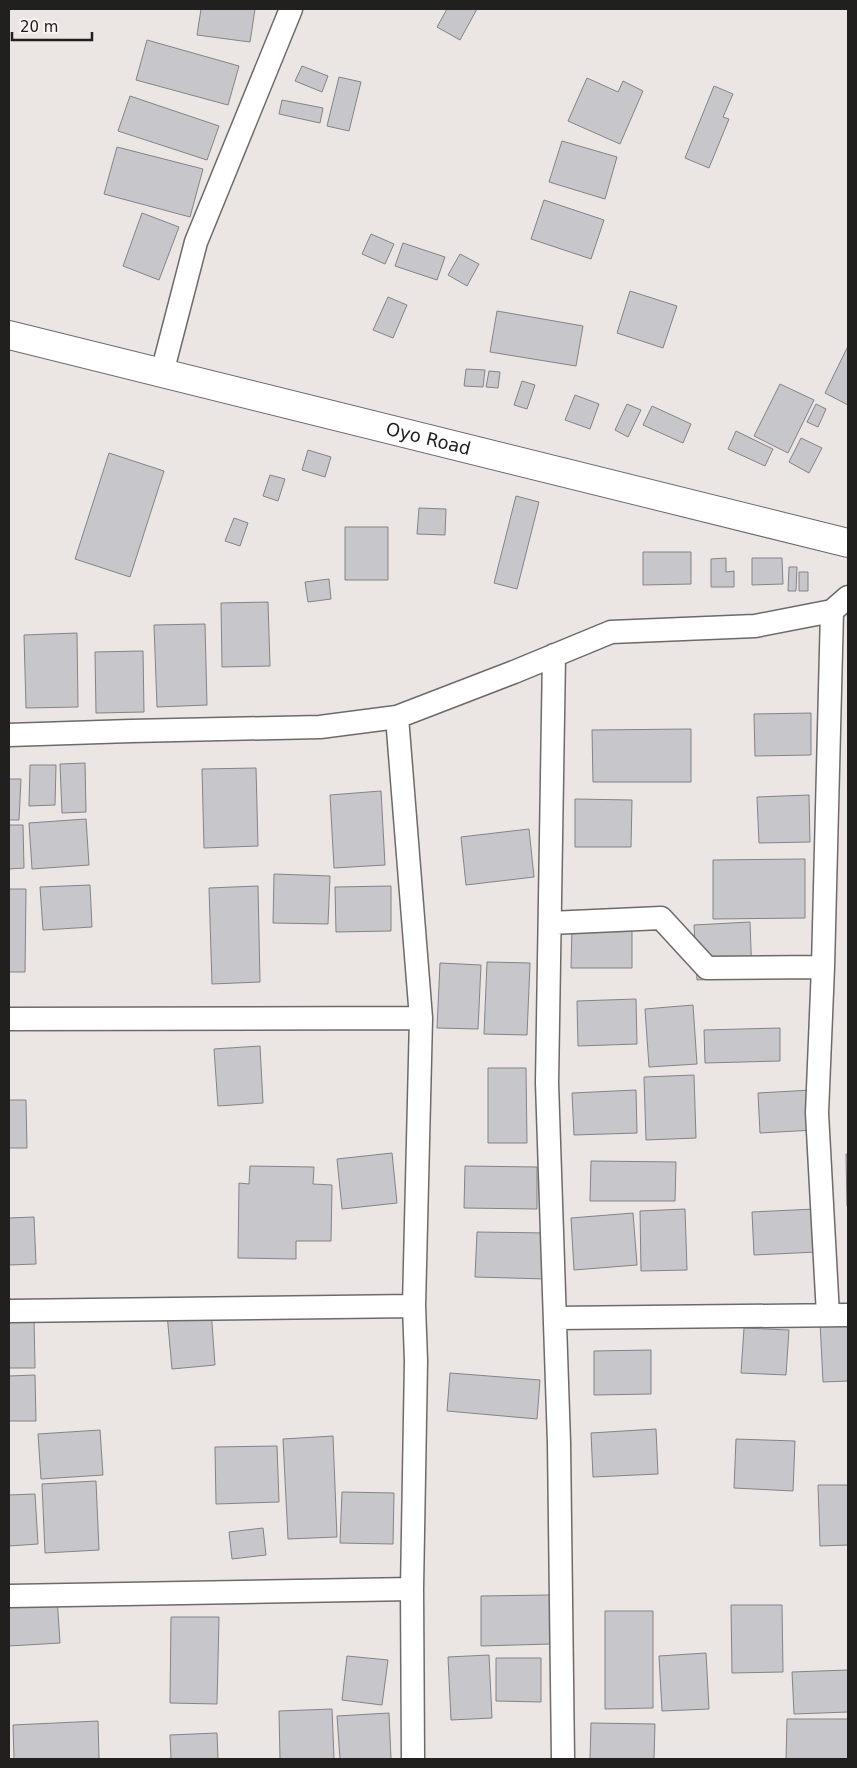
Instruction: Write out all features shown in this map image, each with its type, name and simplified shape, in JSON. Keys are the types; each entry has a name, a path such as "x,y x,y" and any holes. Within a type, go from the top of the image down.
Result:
{"street":[{"path":"162,373 196,242 291,9"},
{"name":"Oyo Road","path":"9,334 848,543"},
{"path":"9,736 122,731 320,727 397,717 611,632 755,626 840,604 817,1113 838,1315 555,1318"},
{"path":"554,655 547,1083 559,1443 563,1759"},
{"path":"397,717 421,1018 414,1306 416,1361 412,1589 413,1759"},
{"path":"550,923 661,918 707,968 823,968"},
{"path":"9,1019 421,1018"},
{"path":"9,1311 414,1306"},
{"path":"9,1596 412,1589"}],"building":[{"path":"201,9 255,9 250,42 197,35"},
{"path":"447,9 477,9 460,40 437,27"},
{"path":"147,40 239,66 228,105 136,80"},
{"path":"302,66 328,76 322,92 295,81"},
{"path":"339,77 361,82 349,131 327,126"},
{"path":"587,78 618,92 623,81 643,91 620,144 568,121"},
{"path":"714,86 733,94 723,117 729,119 709,168 685,158"},
{"path":"130,96 219,126 207,160 118,131"},
{"path":"282,100 323,108 320,123 279,114"},
{"path":"562,141 617,157 605,199 549,182"},
{"path":"117,147 203,169 190,217 104,194"},
{"path":"544,200 604,220 591,259 531,239"},
{"path":"142,213 179,227 159,280 123,266"},
{"path":"371,234 394,244 385,264 362,254"},
{"path":"403,243 445,257 437,280 395,266"},
{"path":"460,254 479,264 467,286 448,275"},
{"path":"630,291 677,306 663,348 617,333"},
{"path":"388,297 407,305 393,338 373,330"},
{"path":"497,311 583,326 576,366 490,352"},
{"path":"848,346 848,405 825,393"},
{"path":"466,369 485,370 483,387 464,386"},
{"path":"489,371 500,372 498,388 486,387"},
{"path":"522,381 535,385 527,409 514,405"},
{"path":"780,384 814,400 788,453 754,436"},
{"path":"575,395 599,404 590,429 565,420"},
{"path":"627,404 641,410 628,437 615,430"},
{"path":"816,404 826,409 818,427 807,422"},
{"path":"652,406 691,424 683,443 643,425"},
{"path":"736,431 773,449 765,466 728,449"},
{"path":"801,438 822,448 809,473 789,462"},
{"path":"308,450 331,457 325,477 302,470"},
{"path":"109,453 164,471 130,577 75,559"},
{"path":"270,475 285,479 278,501 263,496"},
{"path":"516,496 539,502 517,589 494,583"},
{"path":"419,508 446,509 445,535 417,534"},
{"path":"234,518 248,523 240,546 225,541"},
{"path":"345,527 388,527 388,580 345,580"},
{"path":"643,552 691,552 691,584 643,585"},
{"path":"726,558 726,572 734,571 734,587 711,587 711,559"},
{"path":"752,558 782,558 783,584 752,585"},
{"path":"789,567 797,567 796,591 788,591"},
{"path":"799,572 808,572 808,591 799,591"},
{"path":"329,579 331,599 308,602 305,582"},
{"path":"268,602 270,666 222,667 221,603"},
{"path":"205,624 207,705 157,707 154,625"},
{"path":"77,633 78,707 26,708 24,635"},
{"path":"143,651 144,712 96,713 95,652"},
{"path":"811,713 811,755 755,756 754,714"},
{"path":"691,729 691,782 593,782 592,730"},
{"path":"85,763 86,812 62,813 60,764"},
{"path":"30,765 56,765 55,805 29,806"},
{"path":"256,768 258,846 204,848 202,769"},
{"path":"9,779 21,779 19,820 9,820"},
{"path":"381,791 385,865 334,868 330,795"},
{"path":"809,795 810,842 759,843 757,797"},
{"path":"575,799 632,800 631,847 575,847"},
{"path":"86,819 89,865 32,869 29,823"},
{"path":"9,825 23,825 24,868 9,869"},
{"path":"529,829 534,877 466,885 461,837"},
{"path":"805,859 805,918 713,919 713,860"},
{"path":"274,874 330,876 328,924 273,923"},
{"path":"90,885 92,927 43,930 40,887"},
{"path":"258,886 260,982 212,984 209,888"},
{"path":"391,886 391,931 336,932 335,887"},
{"path":"9,889 26,889 25,972 9,972"},
{"path":"750,922 752,977 697,980 694,925"},
{"path":"572,926 632,926 632,968 571,968"},
{"path":"487,962 530,963 527,1035 484,1034"},
{"path":"440,963 481,965 478,1029 437,1028"},
{"path":"636,999 637,1044 578,1046 577,1001"},
{"path":"693,1005 697,1064 649,1067 645,1009"},
{"path":"780,1028 780,1061 705,1063 704,1030"},
{"path":"260,1046 263,1103 218,1106 214,1049"},
{"path":"488,1068 526,1068 527,1143 488,1143"},
{"path":"694,1075 696,1138 646,1140 644,1077"},
{"path":"636,1090 637,1133 574,1135 572,1093"},
{"path":"812,1090 815,1130 760,1133 758,1093"},
{"path":"9,1100 26,1100 27,1148 9,1148"},
{"path":"392,1153 397,1203 342,1209 337,1159"},
{"path":"846,1154 848,1154 848,1206 847,1206"},
{"path":"591,1161 676,1162 675,1201 590,1201"},
{"path":"250,1166 314,1167 313,1184 332,1185 331,1241 296,1241 296,1259 238,1258 239,1183 249,1184"},
{"path":"465,1166 537,1167 537,1209 464,1208"},
{"path":"685,1209 687,1270 641,1271 640,1211"},
{"path":"815,1209 817,1252 754,1255 752,1212"},
{"path":"633,1213 637,1265 574,1270 571,1218"},
{"path":"34,1217 36,1264 9,1265 9,1218"},
{"path":"477,1232 547,1233 546,1279 475,1277"},
{"path":"211,1310 215,1365 172,1369 167,1314"},
{"path":"34,1317 35,1368 9,1368 9,1318"},
{"path":"848,1320 848,1381 823,1382 820,1322"},
{"path":"744,1328 789,1330 786,1375 741,1373"},
{"path":"651,1350 651,1394 594,1395 594,1351"},
{"path":"450,1373 540,1380 537,1419 447,1411"},
{"path":"35,1375 36,1421 9,1421 9,1376"},
{"path":"656,1429 658,1474 593,1477 591,1433"},
{"path":"100,1430 103,1475 41,1479 38,1434"},
{"path":"333,1436 337,1537 288,1539 283,1439"},
{"path":"736,1439 795,1441 793,1491 734,1488"},
{"path":"277,1446 279,1502 216,1504 215,1447"},
{"path":"96,1481 99,1550 45,1553 42,1484"},
{"path":"818,1485 848,1485 848,1545 820,1546"},
{"path":"342,1492 394,1493 393,1544 340,1543"},
{"path":"35,1494 38,1544 9,1546 9,1495"},
{"path":"263,1528 266,1555 232,1559 229,1532"},
{"path":"550,1595 550,1644 481,1646 481,1596"},
{"path":"57,1597 60,1643 9,1646 9,1601"},
{"path":"731,1605 782,1605 783,1672 732,1673"},
{"path":"605,1611 653,1611 653,1708 605,1709"},
{"path":"171,1617 219,1617 217,1704 170,1703"},
{"path":"706,1653 709,1709 662,1711 659,1656"},
{"path":"489,1655 492,1718 451,1720 448,1657"},
{"path":"347,1656 388,1660 382,1705 342,1700"},
{"path":"496,1658 541,1658 541,1702 496,1701"},
{"path":"848,1670 848,1712 794,1714 792,1672"},
{"path":"332,1709 334,1759 280,1759 279,1711"},
{"path":"389,1713 391,1759 340,1759 337,1716"},
{"path":"787,1719 848,1719 848,1759 786,1759"},
{"path":"98,1721 99,1759 14,1759 13,1725"},
{"path":"591,1723 655,1724 654,1759 590,1759"},
{"path":"217,1733 218,1759 171,1759 170,1735"}]}
